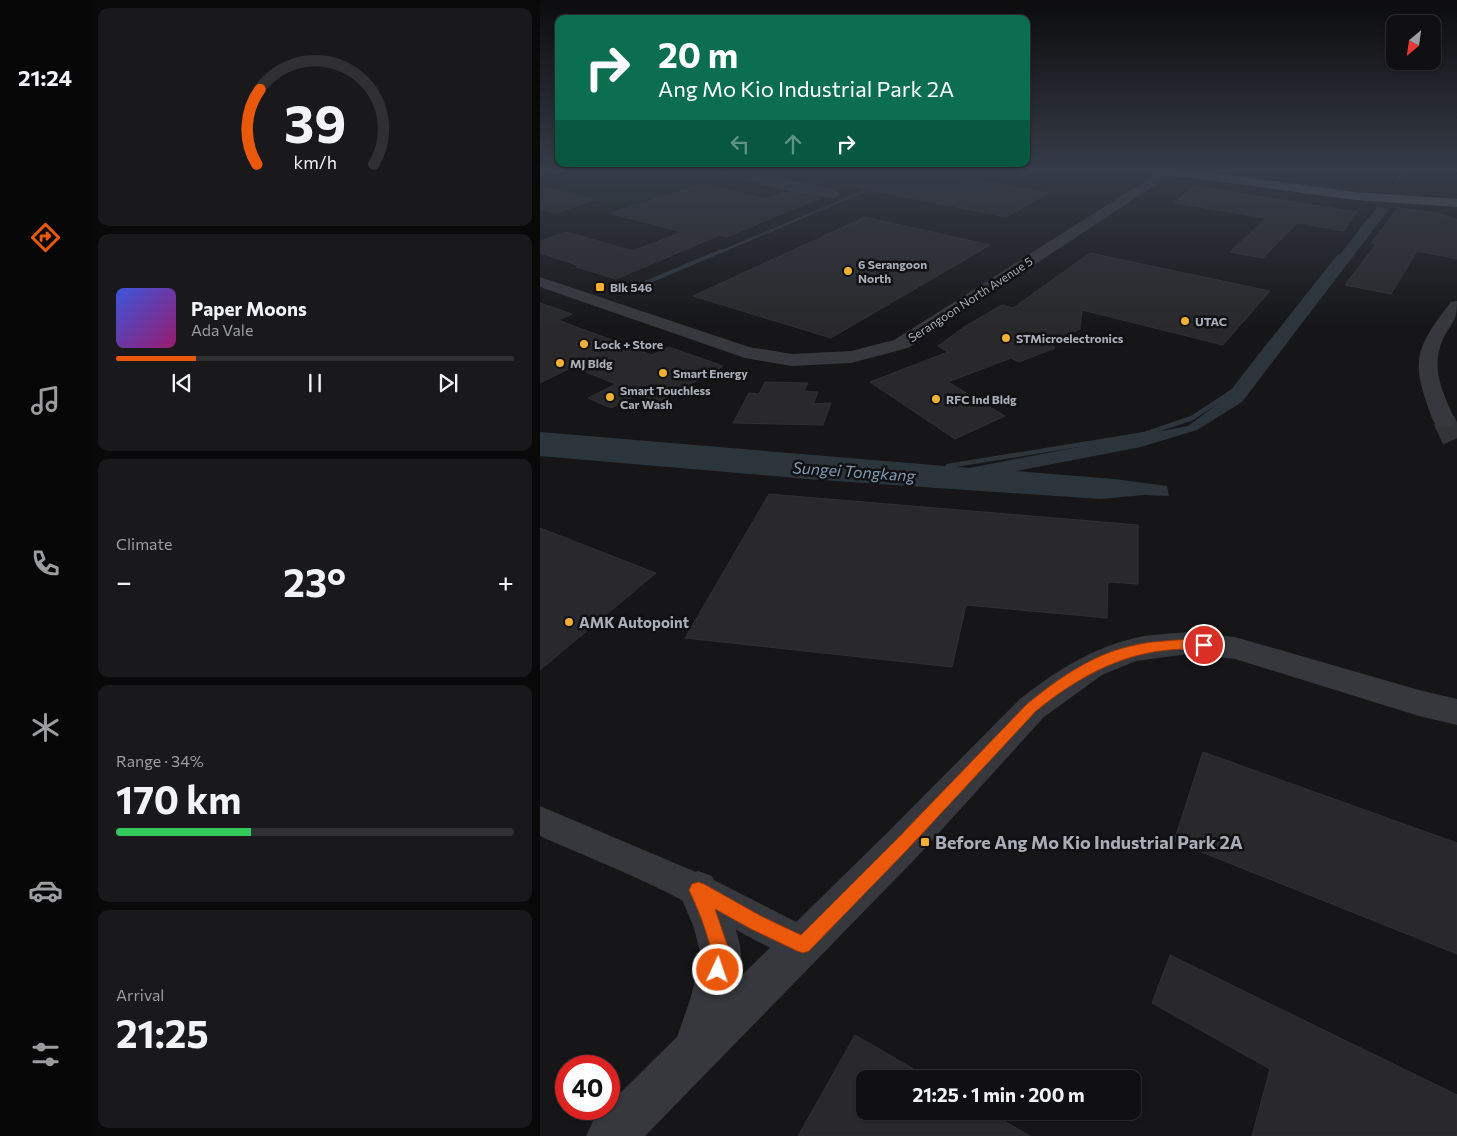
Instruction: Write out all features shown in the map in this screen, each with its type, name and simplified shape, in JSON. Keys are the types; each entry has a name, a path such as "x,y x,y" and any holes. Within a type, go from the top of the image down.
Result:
{"street":[{"name":"Serangoon North Avenue 5","path":"540,275 755,348 797,354 828,354 879,344 907,330 1078,222"},
{"name":"Serangoon North Avenue 5","path":"540,282 745,352 792,360 851,357 892,347 918,334 1093,222"},
{"path":"1444,420 1430,388 1427,374 1428,347 1436,333 1457,306"},
{"path":"611,1136 909,838 1032,708 1091,667 1132,650 1188,644 1235,648 1418,703 1457,712"},
{"path":"540,821 698,890 755,922 803,945"},
{"path":"695,1054 714,988 721,953 712,923 698,890"}],"water":[{"name":"Sungei Tongkang","path":"1365,222 1379,222 1242,402 1197,430 1141,447 1016,471 1114,479 1167,486 1169,496 1144,495 1100,499 807,479 540,456 540,432 969,468 1188,426 1232,393"}],"building":[{"path":"644,222 763,222 727,237 720,235 616,279 576,267 580,266 540,253 540,241 566,232 633,251 682,232"},
{"name":"6 Serangoon North","path":"854,222 887,222 990,245 831,338 693,296"},
{"path":"1262,222 1350,222 1344,231 1297,223 1263,258 1230,252"},
{"path":"1387,222 1457,222 1457,259 1417,251 1391,294 1345,285 1376,244 1371,243"},
{"path":"1090,253 1270,291 1223,345 1082,310 1080,329 1050,344 1055,348 1019,362 1011,358 948,382 1005,416 955,439 870,382 948,352 938,346 964,327 1002,305 1013,308"},
{"path":"540,303 572,314 558,320 652,355 669,347 723,366 658,402 638,394 611,408 588,398 616,384 573,367 540,383"},
{"path":"765,382 808,383 804,391 818,392 813,404 831,403 823,425 733,423 749,393 759,394"},
{"path":"769,494 1138,525 1138,584 1108,582 1107,618 966,605 952,667 685,638"},
{"name":"AMK Autopoint","path":"540,528 656,573 540,670"},
{"path":"1203,752 1457,843 1457,954 1174,841"},
{"path":"1170,955 1457,1095 1457,1136 1252,1136 1270,1069 1152,1003"},
{"path":"855,1035 915,1070 856,1070 856,1120 1002,1120 1030,1136 798,1136"}],"waterway":[{"path":"718,253 791,222"},
{"path":"624,292 721,251"},
{"path":"1259,357 1339,256"},
{"path":"948,466 1145,434 1192,418 1233,391 1260,356"}],"tunnel":[{"path":"1444,420 1457,449"}],"place":[{"name":"6 Serangoon North","path":"848,271"},
{"name":"Blk 546","path":"600,287"},
{"name":"UTAC","path":"1185,321"},
{"name":"STMicroelectronics","path":"1006,338"},
{"name":"Lock + Store","path":"584,344"},
{"name":"MJ Bldg","path":"560,363"},
{"name":"Smart Energy","path":"663,373"},
{"name":"Smart Touchless Car Wash","path":"610,397"},
{"name":"RFC Ind Bldg","path":"936,399"},
{"name":"AMK Autopoint","path":"569,622"},
{"name":"Before Ang Mo Kio Industrial Park 2A","path":"925,842"}],"route":[{"path":"718,970 721,953 712,923 698,890 755,922 803,945 902,845 1032,708 1048,695 1091,667 1132,650 1188,644 1204,645"}]}
